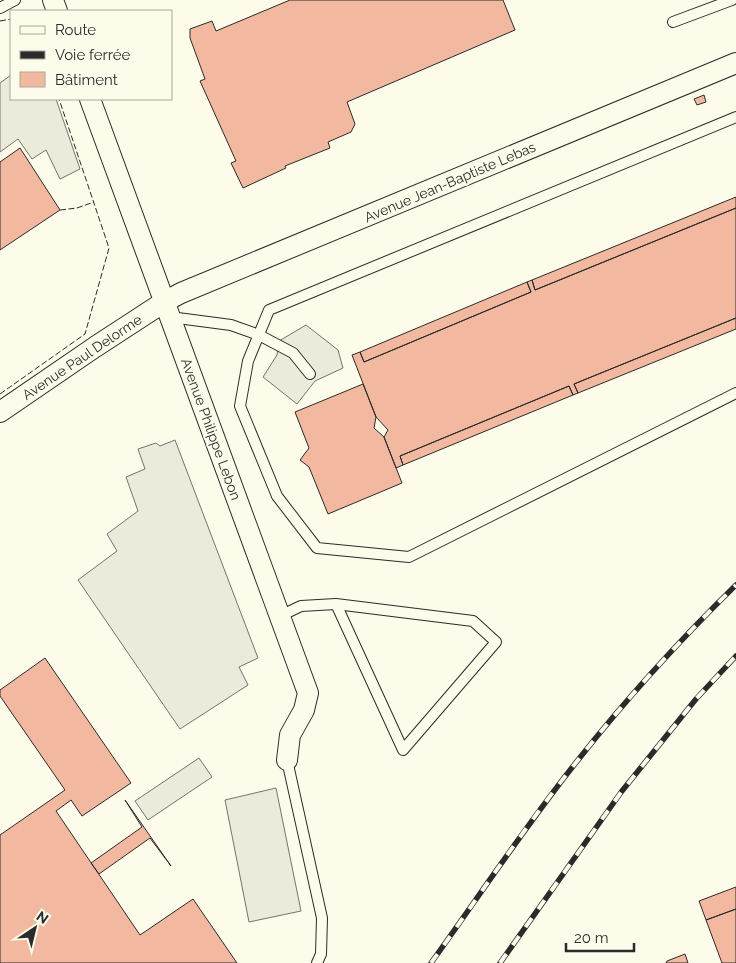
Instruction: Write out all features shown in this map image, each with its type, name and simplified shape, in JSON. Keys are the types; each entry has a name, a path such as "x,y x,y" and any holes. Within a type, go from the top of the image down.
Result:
{"street":[{"name":"Avenue Jean-Baptiste Lebas","path":"167,309 181,293 736,63"},
{"name":"Avenue Philippe Lebon","path":"90,100 308,693 304,710 290,735 287,760"},
{"name":"Avenue Paul Delorme","path":"0,412 95,347 167,309"}],"lane":[{"path":"0,8 15,0"},
{"path":"673,22 732,0"},
{"path":"736,117 269,310 248,361 240,406 277,496 317,548 409,557 736,393"},
{"path":"167,309 231,325 258,335 293,353 310,374"},
{"path":"280,616 301,606 336,604 473,621 496,642 403,750 336,604"},
{"path":"287,760 322,918 321,954 317,963"}],"shaded area":[{"path":"10,76 10,100 56,100 80,169 60,179 46,150 32,159 18,139 0,152 0,83"},
{"path":"306,325 338,350 343,368 315,381 297,404 263,377 277,355 279,341"},
{"path":"175,440 258,658 239,667 248,685 180,729 78,580 117,551 107,534 138,511 126,477 145,469 138,449 156,443 160,446"},
{"path":"199,758 212,777 148,820 135,801"},
{"path":"276,788 301,911 249,922 225,800"}],"building":[{"path":"290,0 503,0 515,30 347,102 355,124 351,132 328,142 330,148 285,166 286,168 243,188 231,163 236,161 200,81 205,79 190,38 190,29 212,21 216,31"},
{"path":"704,95 706,102 697,105 694,99"},
{"path":"20,148 60,210 0,250 0,162"},
{"path":"736,197 736,208 535,290 532,280"},
{"path":"736,208 736,318 574,384 578,393 573,395 569,386 400,456 403,465 396,468 384,437 388,430 376,417 352,355 360,352 364,362 531,292 527,282 532,280 535,290"},
{"path":"527,282 531,292 364,362 360,352"},
{"path":"736,318 736,329 578,393 574,384"},
{"path":"363,384 376,417 374,428 384,437 402,483 328,514 309,467 300,460 309,448 295,412"},
{"path":"569,386 573,395 403,465 400,456"},
{"path":"45,658 131,783 82,816 71,800 56,811 140,935 193,899 237,963 0,963 0,835 65,790 0,696 0,690"},
{"path":"125,800 171,866 150,838 99,874 91,863 142,827"},
{"path":"736,887 736,909 706,920 699,901"},
{"path":"736,909 736,963 722,963 706,920"},
{"path":"685,954 688,963 666,963 667,961"}],"railway":[{"path":"431,963 503,860 615,714 654,670 736,585"},
{"path":"500,963 622,791 696,699 736,656"}],"fence":[{"path":"0,21 10,19"},
{"path":"0,394 85,334 109,248 59,100"},
{"path":"60,210 77,208 94,202"}]}
